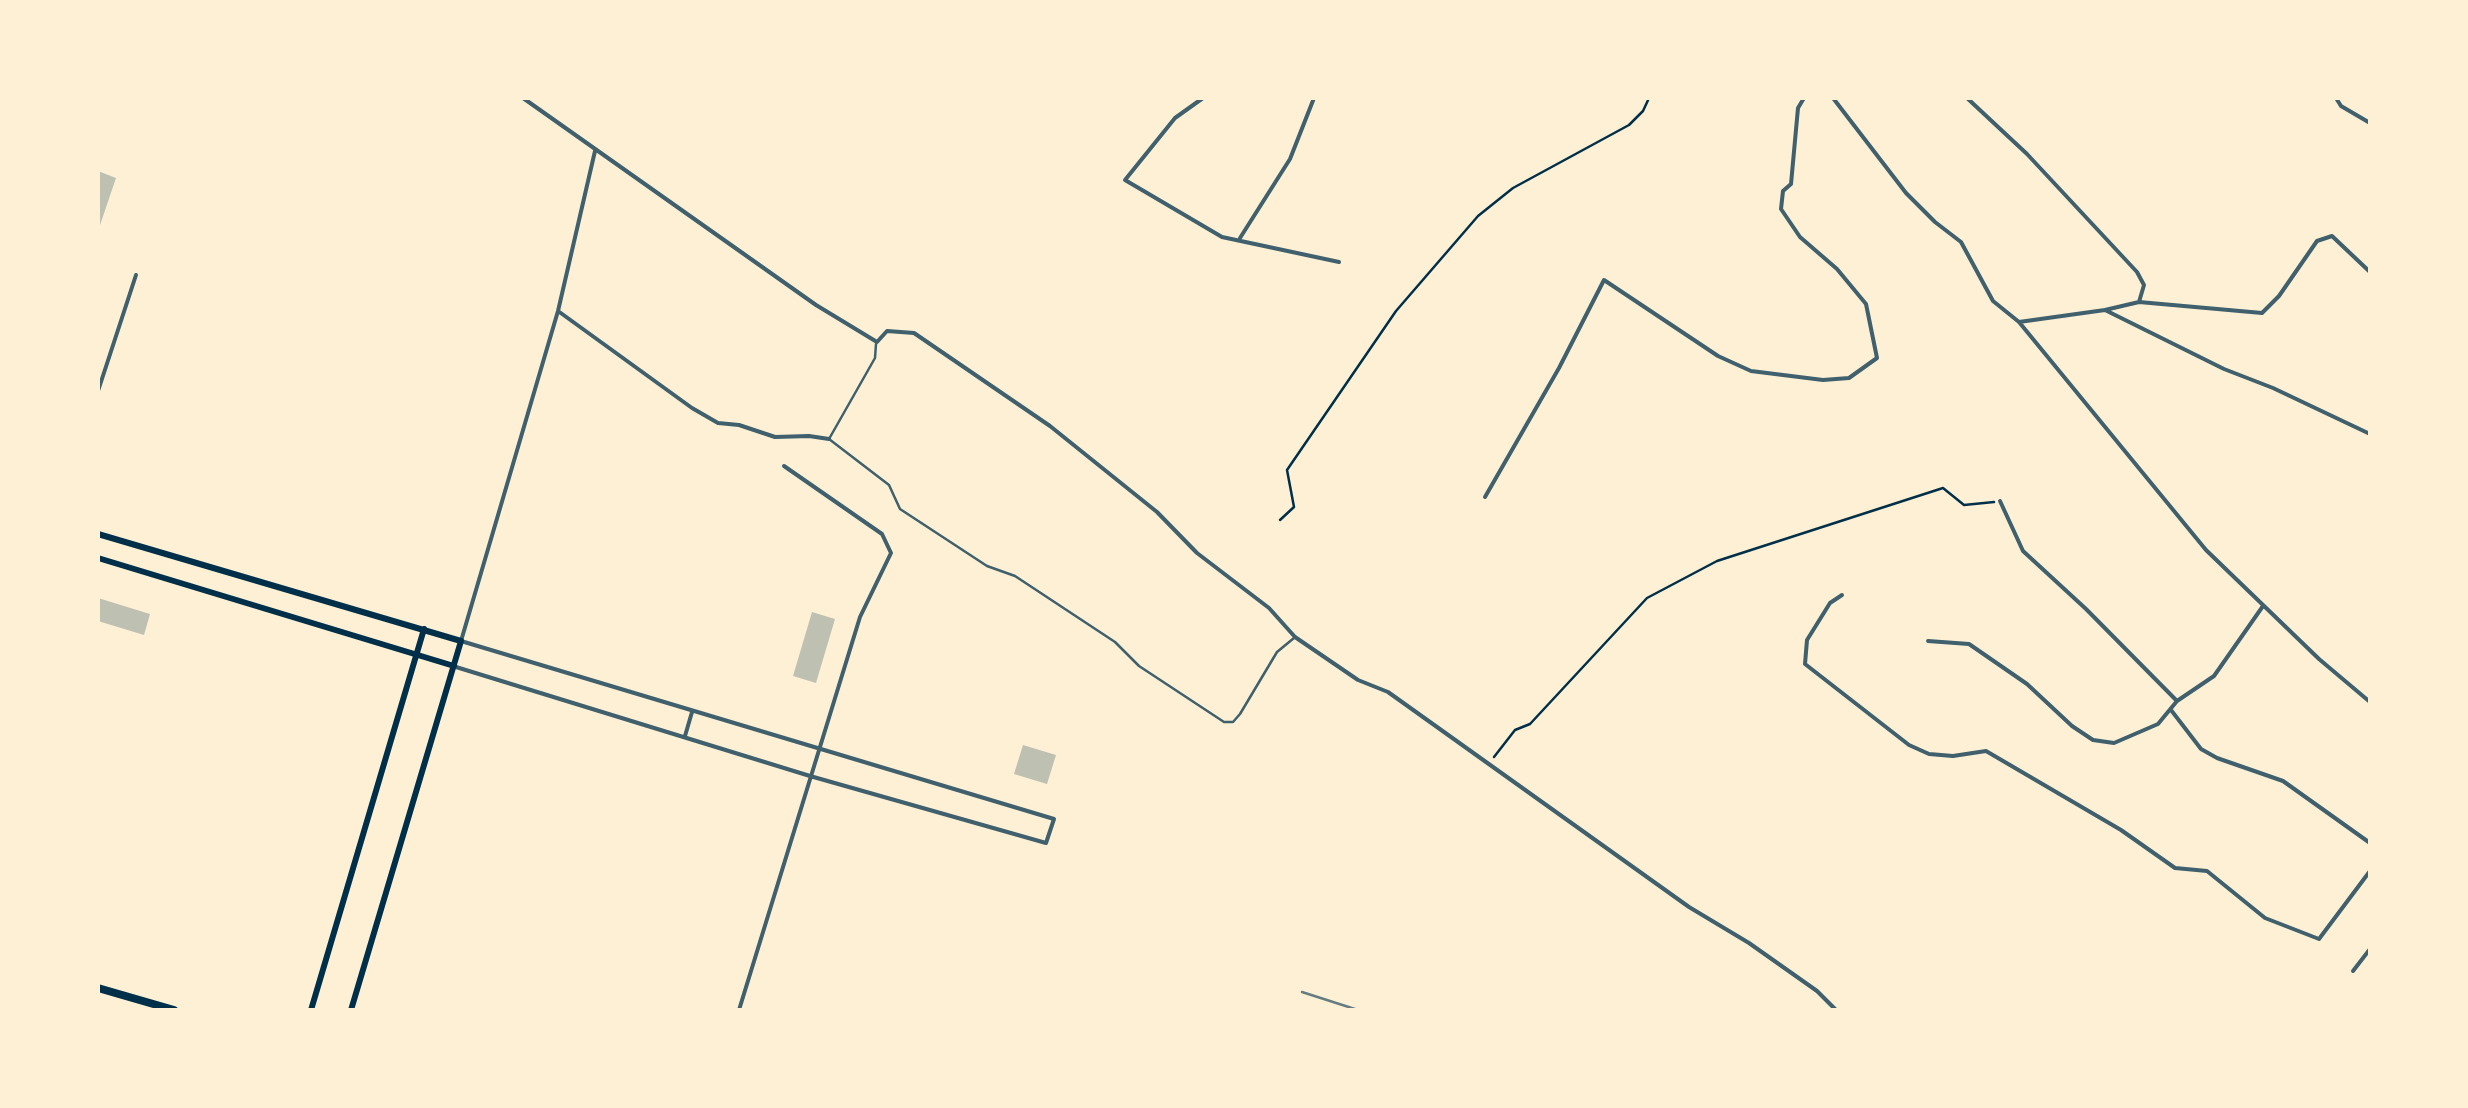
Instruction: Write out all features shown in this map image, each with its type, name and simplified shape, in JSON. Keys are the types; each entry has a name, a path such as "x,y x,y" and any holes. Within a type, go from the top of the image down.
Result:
{"highway":[{"path":"98,988 174,1010"}],"main road":[{"path":"98,534 461,640 352,1010"},
{"path":"98,558 454,666"},
{"path":"311,1010 424,629"}],"street":[{"path":"522,98 876,342 887,331 914,333 1050,426 1156,512 1198,553 1269,608 1295,637 1358,680 1388,692 1490,762 1688,906 1817,991 1836,1010"},
{"path":"1203,98 1174,118 1125,180 1222,237 1339,262"},
{"path":"1238,240 1290,160 1314,98"},
{"path":"1485,497 1604,280 1718,356 1751,372 1823,380 1850,378 1877,358 1866,304 1837,268 1800,237 1781,209 1783,191 1790,184 1798,108 1804,98"},
{"path":"1834,98 1906,193 1961,242 1993,301 2020,322 2206,550 2370,702"},
{"path":"1968,98 2027,154 2138,272 2144,285 2139,302"},
{"path":"2336,98 2341,106 2370,123"},
{"path":"454,666 810,776 1046,843 1054,819 461,640 558,311 594,151"},
{"path":"2020,322 2139,302 2262,313 2318,241 2332,236 2370,272"},
{"path":"98,391 136,275"},
{"path":"2105,310 2224,369 2370,434"},
{"path":"558,311 718,422 774,437 829,439"},
{"path":"739,1010 860,618 891,553 882,534 784,466"},
{"path":"2000,501 2023,552 2086,608 2177,701"},
{"path":"1842,595 1830,603 1807,640 1806,664 1909,746 1929,754 1953,756 1986,751 2122,830 2175,868 2207,871 2265,918 2319,939 2370,871"},
{"path":"1928,641 1969,644 2026,684 2072,726 2093,740 2114,743 2158,724 2177,701 2214,676 2263,606"},
{"path":"685,736 692,710"},
{"path":"2170,710 2201,749 2283,781 2370,843"},
{"path":"2353,971 2370,949"}],"lane":[{"path":"876,342 875,358 829,439 888,485 900,509 988,566 1015,576 1115,642 1139,666 1224,722 1232,722 1240,714 1278,652 1295,637"}],"path":[{"path":"1280,520 1294,507 1287,470 1396,311 1478,216 1513,188 1629,125 1643,111 1648,98"},
{"path":"1490,762 1515,730 1530,724 1647,598 1716,561 1943,488 1964,505 2000,501"}],"building":[{"path":"98,171 116,178 98,231"},
{"path":"98,598 150,614 144,635 98,621"},
{"path":"812,612 835,619 816,683 793,676"},
{"path":"1023,745 1056,755 1047,784 1014,774"}],"railway":[{"path":"1302,992 1358,1010"}]}
